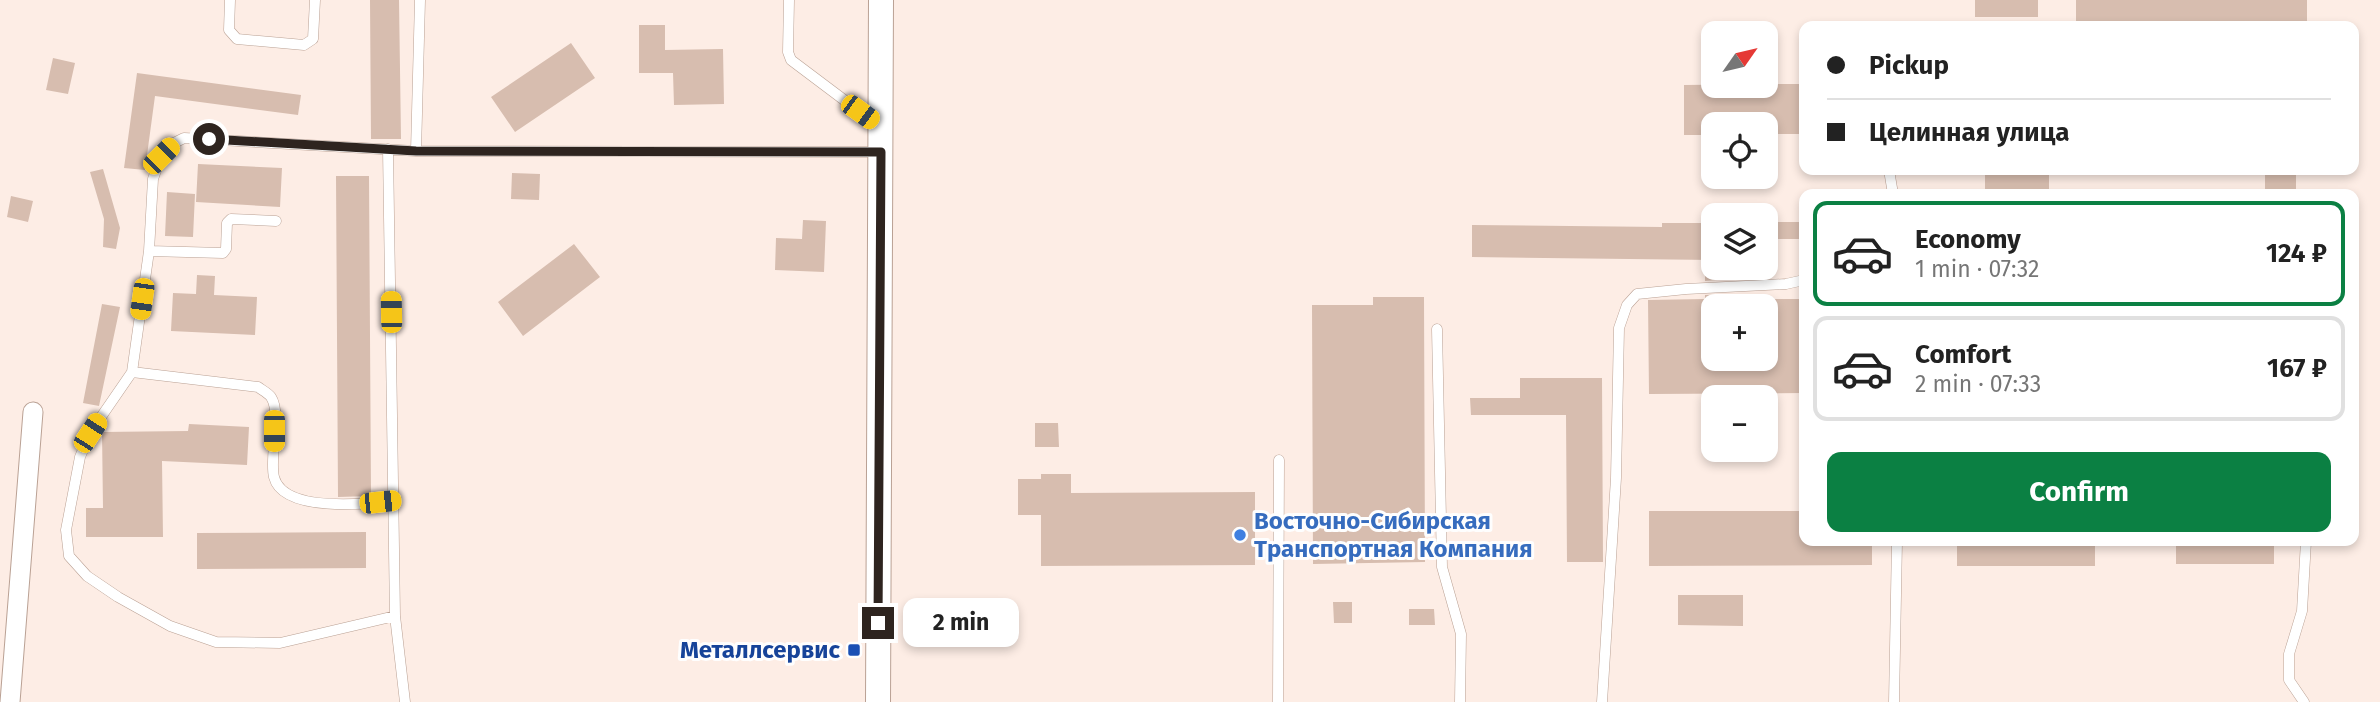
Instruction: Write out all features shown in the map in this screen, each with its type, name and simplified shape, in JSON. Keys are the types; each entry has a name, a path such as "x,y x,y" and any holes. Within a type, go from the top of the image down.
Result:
{"street":[{"path":"878,702 881,0"},
{"path":"10,702 33,412"}],"lane":[{"path":"230,0 229,30 237,39 304,46 313,39 315,0"},
{"path":"416,151 420,0"},
{"path":"789,0 788,52 791,60 881,127"},
{"path":"395,617 280,643 216,642 170,626 118,597 77,566 69,556 66,530 80,457 90,433 132,372 149,251 153,180 161,156 174,143 184,138 416,151 881,152"},
{"path":"388,149 395,617 405,702"},
{"path":"149,251 223,253 226,249 227,223 231,219 276,221"},
{"path":"1602,702 1615,478 1619,328 1627,305 1637,294 1799,281"},
{"path":"1437,329 1442,567 1461,634 1460,702"},
{"path":"132,372 258,387 271,396 274,408 274,477 280,489 292,496 326,504 366,504 394,500"},
{"path":"1278,702 1279,460"},
{"path":"1894,702 1897,546"},
{"path":"2304,702 2289,680 2289,654 2302,611 2306,546"}],"building":[{"path":"370,0 399,0 401,139 371,139"},
{"path":"1975,0 2038,0 2038,17 1975,17"},
{"path":"2076,0 2307,0 2307,21 2076,21"},
{"path":"639,25 665,25 665,50 723,49 724,104 674,105 673,73 639,73"},
{"path":"571,43 595,78 515,132 491,97"},
{"path":"53,58 75,63 68,94 46,90"},
{"path":"137,73 301,95 298,115 155,96 145,170 124,168"},
{"path":"1778,84 1799,84 1799,134 1778,134 1778,112 1701,112 1701,135 1684,135 1684,85 1701,85 1701,98 1778,98"},
{"path":"198,164 282,168 280,207 196,202"},
{"path":"103,169 120,228 116,249 103,247 104,219 90,172"},
{"path":"512,173 540,174 539,200 511,199"},
{"path":"1985,175 2049,175 2049,189 1985,189"},
{"path":"2265,175 2296,175 2296,189 2265,189"},
{"path":"336,176 369,176 371,496 338,497"},
{"path":"167,192 195,194 193,237 165,236"},
{"path":"11,196 33,201 28,222 7,217"},
{"path":"803,220 826,221 824,272 775,270 776,238 802,239"},
{"path":"1778,222 1799,222 1799,239 1778,239"},
{"path":"1662,223 1701,223 1701,260 1472,257 1472,225 1662,227"},
{"path":"574,244 600,277 523,336 498,302"},
{"path":"197,275 215,276 214,295 257,297 255,335 171,331 173,293 196,294"},
{"path":"1373,297 1424,297 1425,562 1313,564 1312,305 1373,305"},
{"path":"1701,299 1701,371 1778,371 1778,299 1799,299 1799,393 1778,393 1778,385 1701,385 1701,394 1649,394 1648,300"},
{"path":"102,304 120,307 99,406 83,403"},
{"path":"1520,378 1602,378 1603,562 1567,562 1566,415 1471,415 1470,398 1520,398"},
{"path":"1035,423 1058,423 1059,447 1035,447"},
{"path":"189,424 249,427 247,465 162,461 163,537 86,537 86,508 103,508 102,432 188,431"},
{"path":"1041,474 1071,474 1071,493 1255,492 1255,565 1041,566 1041,515 1018,515 1018,479 1041,479"},
{"path":"1649,511 1799,511 1799,546 1872,546 1872,565 1649,566"},
{"path":"366,532 366,568 197,569 197,533"},
{"path":"1957,546 2095,546 2095,566 1957,566"},
{"path":"2176,546 2274,546 2274,564 2176,564"},
{"path":"1678,595 1743,595 1743,626 1678,625"},
{"path":"1333,602 1352,602 1352,623 1334,623"},
{"path":"1409,609 1434,609 1435,625 1409,625"}],"place":[{"name":"Восточно-Сибирская Транспортная Компания","path":"1240,535"},
{"name":"Металлсервис","path":"854,650"}],"route":[{"path":"209,139 416,151 881,152 878,623"}]}
